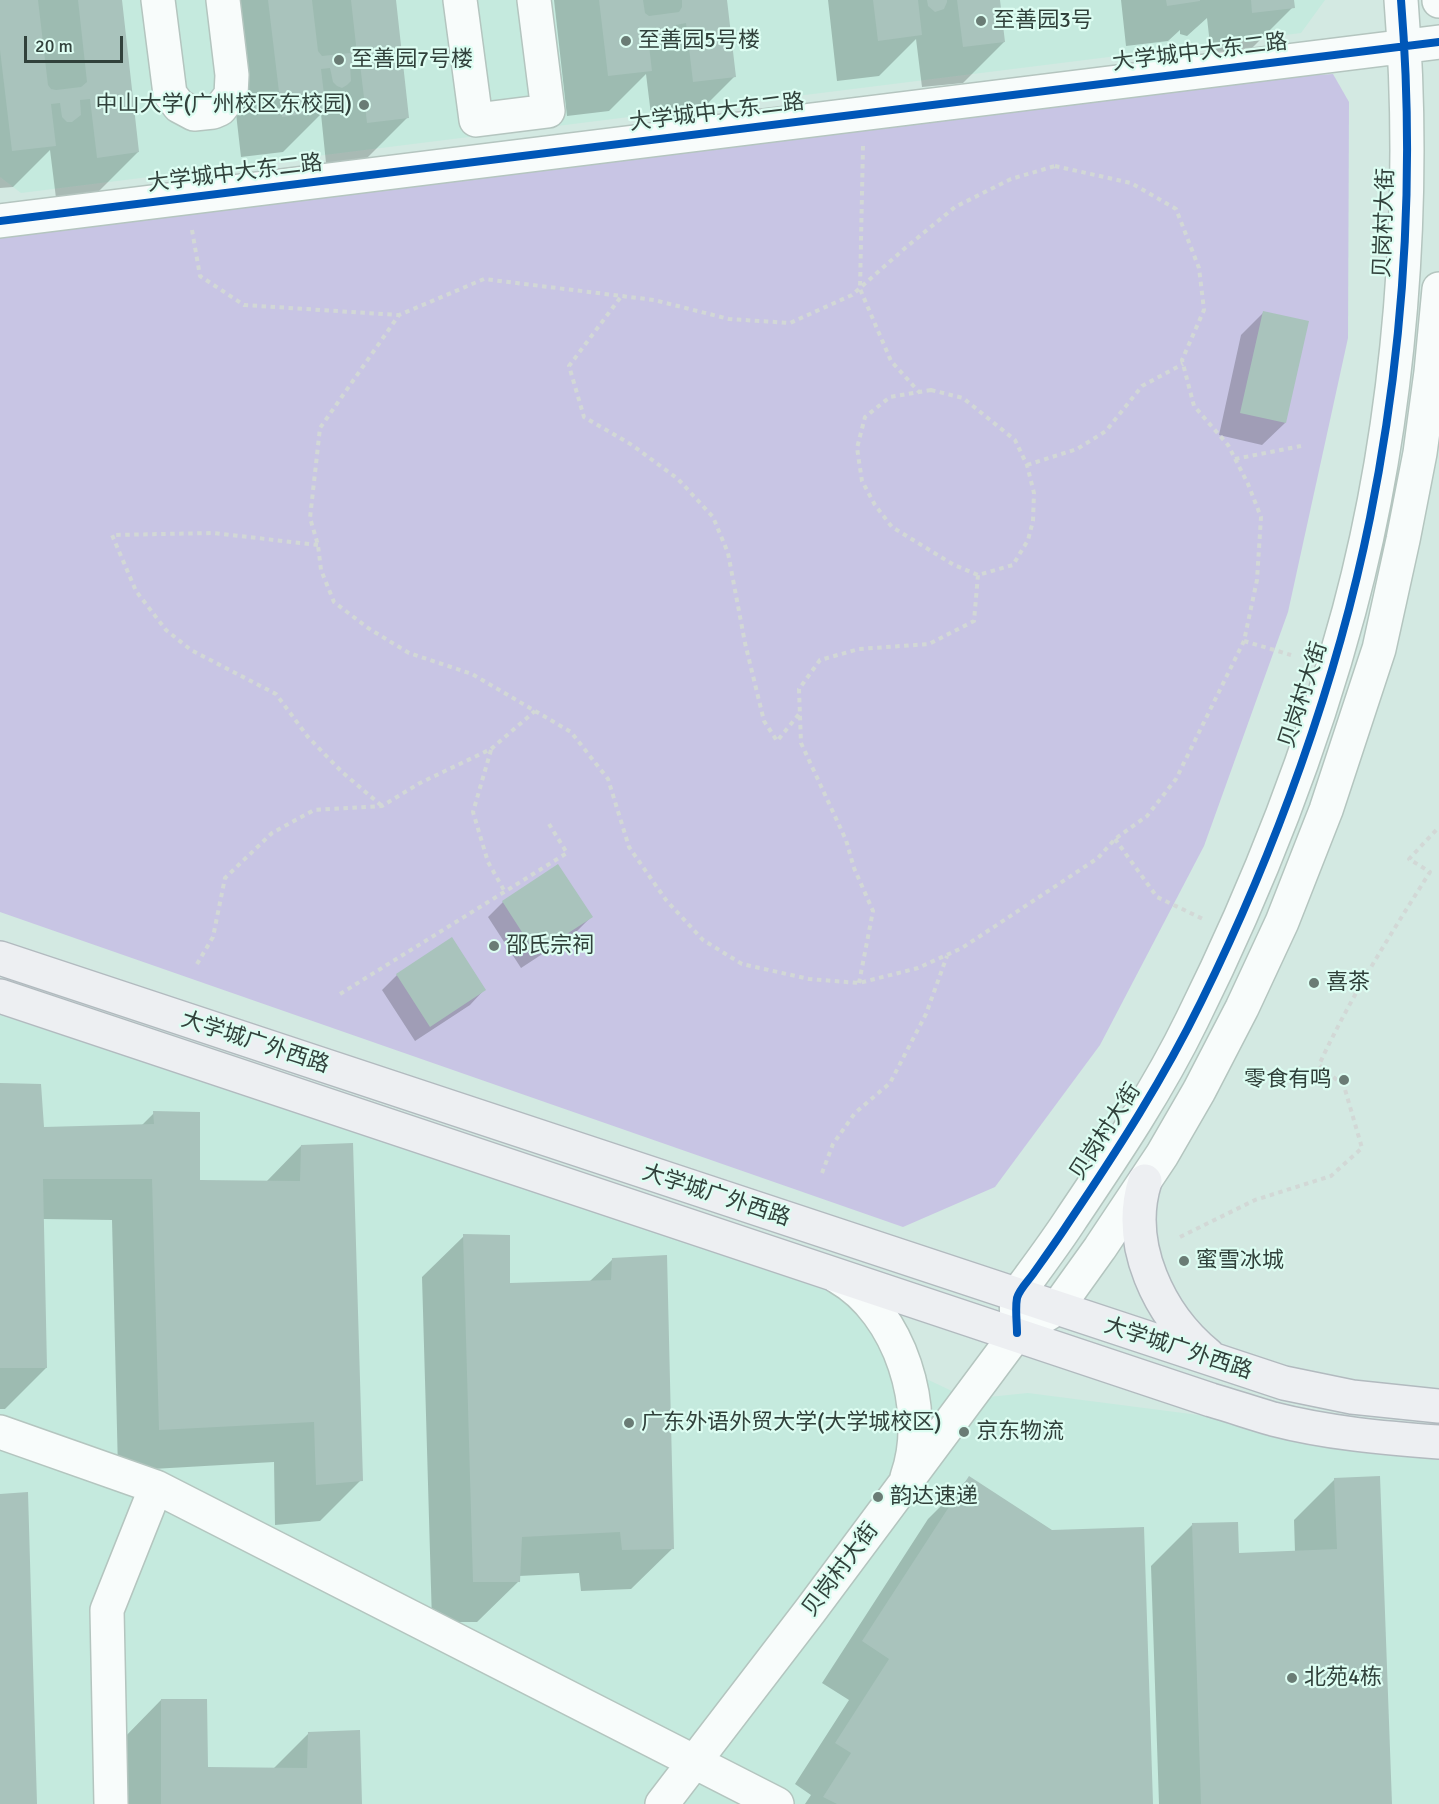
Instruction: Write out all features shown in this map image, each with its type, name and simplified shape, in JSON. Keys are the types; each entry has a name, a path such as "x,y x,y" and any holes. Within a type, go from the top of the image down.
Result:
{"main road":[{"name":"大学城广外西路","path":"0,958 1222,1364 1284,1383 1352,1397 1439,1406"},
{"name":"大学城广外西路","path":"0,996 1211,1400 1275,1419 1379,1438 1439,1442"},
{"path":"1145,1181 1140,1197 1139,1212 1144,1255 1150,1275 1161,1299 1182,1331 1209,1356 1222,1364"}],"street":[{"path":"158,0 170,94 179,106 194,114 220,109 231,94 232,75 223,0"},
{"path":"460,0 476,120 548,111 534,0"},
{"name":"贝岗村大街","path":"1017,1296 1069,1222 1154,1091 1183,1038 1216,972 1248,899 1290,794 1324,697 1349,608 1370,518 1386,428 1398,333 1404,240 1406,144 1405,46 1401,0"},
{"name":"大学城中大东二路","path":"0,221 1439,42"},
{"name":"贝岗村大街","path":"662,1804 1017,1334 1057,1308 1145,1181 1200,1091 1282,922 1326,810 1379,649 1420,453 1439,289"},
{"path":"828,1271 857,1289 876,1310 898,1346 908,1374 913,1404 914,1437 909,1470 903,1487"},
{"path":"1017,1296 1017,1334"},
{"path":"0,1432 156,1487 777,1804"},
{"path":"111,1804 107,1610 156,1487"}],"path":[{"path":"863,140 860,289 891,361 919,392"},
{"path":"191,224 201,276 244,305 399,315 484,279 654,300 729,320 790,323 852,296 955,207 1011,179 1054,166 1131,183 1176,209 1199,268 1204,310 1182,360 1194,406 1228,445 1248,483 1261,517 1257,580 1244,641 1176,779 1147,816 1115,839 1098,858 962,948 918,968 859,983 809,980 742,964 703,940 666,900 629,847 608,778 571,732 472,674 409,653 368,628 334,602 321,570 318,545 310,518 320,428 399,315"},
{"path":"621,297 569,366 584,417 632,445 678,479 713,517 728,553 745,643 764,722 777,741 800,713"},
{"path":"1027,465 1077,449 1106,431 1142,386 1183,364"},
{"path":"931,390 963,398 1015,440 1027,465 1034,493 1033,521 1028,540 1013,565 978,575 954,565 892,527 875,505 862,481 857,448 865,417 890,397 931,390"},
{"path":"1235,459 1300,446"},
{"path":"318,545 213,533 112,535 136,591 166,630 191,650 276,694 308,737 342,772 382,806"},
{"path":"859,983 873,911 854,868 846,840 801,744 799,689 820,660 859,649 929,644 974,621 978,575"},
{"path":"1244,641 1291,654"},
{"path":"197,964 213,937 225,878 272,833 314,810 382,806 420,783 492,749 535,711"},
{"path":"492,749 473,812 488,862 505,892"},
{"path":"340,994 567,853 549,824"},
{"path":"1180,1237 1255,1200 1331,1176 1362,1148 1344,1086 1319,1065 1384,945 1430,872 1409,859 1439,827"},
{"path":"1115,839 1157,897 1209,922"},
{"path":"822,1173 833,1144 855,1113 890,1083 926,1014 947,955"}],"shaded area":[{"name":"中山大学(广州校区东校园)","path":"0,0 1325,0 1301,33 21,193 0,177"},
{"path":"1333,74 1349,102 1348,338 1288,612 1204,846 1100,1045 995,1187 903,1227 0,912 0,229 1167,85"},
{"name":"广东外语外贸大学(大学城校区)","path":"0,1015 853,1292 886,1360 969,1399 1028,1393 1439,1446 1439,1804 0,1804"}],"building":[{"path":"0,0 38,0 48,85 51,89 56,90 81,87 87,82 78,0 122,0 139,152 97,158 90,99 80,100 81,115 72,122 67,122 62,117 60,103 51,104 56,146 12,151 0,50"},
{"name":"至善园7号楼","path":"268,0 312,0 318,51 322,56 350,53 355,50 351,0 396,0 409,118 367,123 360,64 350,65 351,81 342,88 333,82 330,68 321,69 326,111 282,117"},
{"name":"至善园5号楼","path":"599,0 643,0 645,13 649,16 679,12 682,0 727,0 736,77 693,82 686,23 676,25 677,40 674,45 668,47 659,42 656,27 647,28 652,71 608,76"},
{"path":"873,0 918,0 922,35 878,41"},
{"name":"至善园3号","path":"927,0 947,0 947,2 944,9 935,12 928,6"},
{"name":"至善园3号","path":"957,0 1000,0 1005,42 963,47"},
{"path":"1166,0 1200,0 1200,1 1167,6"},
{"path":"1251,0 1294,0 1295,8 1252,13"},
{"path":"1263,311 1309,321 1286,423 1240,413"},
{"path":"558,864 593,917 536,954 502,901"},
{"path":"452,937 486,990 430,1027 396,974"},
{"path":"0,1083 41,1084 44,1127 154,1124 153,1111 200,1112 200,1180 300,1181 301,1145 353,1143 363,1481 316,1485 314,1422 159,1430 152,1179 43,1179 47,1368 0,1368"},
{"path":"463,1234 510,1235 510,1283 611,1280 612,1258 667,1255 674,1549 622,1550 620,1532 522,1537 520,1582 473,1582"},
{"path":"969,1476 1052,1530 1144,1527 1153,1804 837,1804 823,1797 851,1753 835,1743 889,1659 862,1641"},
{"name":"北苑4栋","path":"1380,1476 1392,1804 1201,1804 1192,1523 1238,1522 1239,1553 1337,1549 1334,1478"},
{"path":"28,1492 37,1804 0,1804 0,1494"},
{"path":"161,1699 207,1699 208,1767 307,1768 308,1732 360,1730 362,1804 161,1804"}],"cycle path":[{"path":"1017,1333 1016,1302 1020,1292 1065,1228 1139,1114 1187,1030 1228,945 1254,886 1301,765 1340,642 1370,518 1382,454 1398,325 1404,260 1407,130 1401,0"},
{"path":"0,221 1439,42"}],"place":[{"name":"至善园3号","path":"981,21"},
{"name":"至善园5号楼","path":"626,41"},
{"name":"至善园7号楼","path":"339,60"},
{"name":"中山大学(广州校区东校园)","path":"364,105"},
{"name":"邵氏宗祠","path":"494,946"},
{"name":"喜茶","path":"1314,983"},
{"name":"零食有鸣","path":"1344,1080"},
{"name":"蜜雪冰城","path":"1184,1261"},
{"name":"广东外语外贸大学(大学城校区)","path":"629,1423"},
{"name":"京东物流","path":"964,1432"},
{"name":"韵达速递","path":"878,1497"},
{"name":"北苑4栋","path":"1292,1678"}]}
